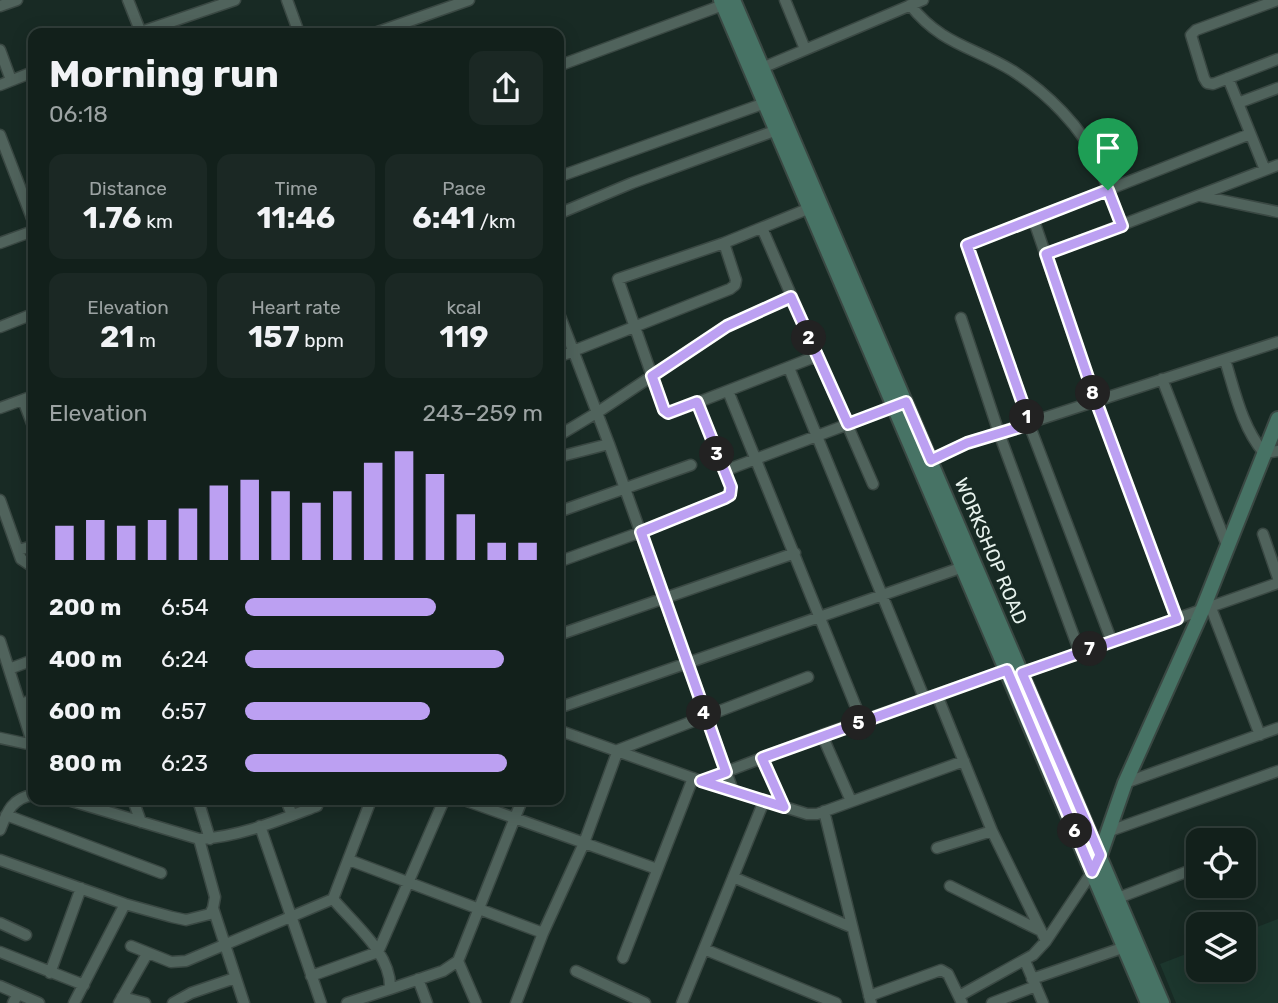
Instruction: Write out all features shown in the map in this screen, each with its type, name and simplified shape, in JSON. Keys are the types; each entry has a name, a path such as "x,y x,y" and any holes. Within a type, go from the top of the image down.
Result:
{"main road":[{"name":"WORKSHOP ROAD","path":"725,2 762,68 900,404 963,567 1148,1003"},
{"name":"WORKSHOP ROAD","path":"725,2 810,208 900,404 931,460 1162,1003"},
{"path":"1092,872 1125,783 1207,609 1228,549 1271,452 1278,419"}],"street":[{"path":"0,6 17,0"},
{"path":"128,0 138,28"},
{"path":"154,28 235,0"},
{"path":"287,0 297,28"},
{"path":"389,28 469,0"},
{"path":"785,0 805,49"},
{"path":"762,68 923,0"},
{"path":"1278,0 1196,30 1191,35 1199,66 1207,83 1213,84 1278,59"},
{"path":"564,64 725,2"},
{"path":"910,5 934,31 1013,71 1047,96 1084,140 1099,166 1122,226"},
{"path":"0,50 11,80"},
{"path":"0,85 28,74"},
{"path":"1228,78 1265,170"},
{"path":"1238,103 1278,88"},
{"path":"564,175 765,103"},
{"path":"564,212 777,130"},
{"path":"1112,642 1030,424 967,245 1034,221 1250,134"},
{"path":"0,135 28,208"},
{"path":"0,166 11,162"},
{"path":"1046,254 1278,165"},
{"path":"1200,196 1278,212"},
{"path":"810,208 724,243 618,279 664,410 668,413 817,356"},
{"path":"1034,221 1096,401 1177,619"},
{"path":"762,228 873,484"},
{"path":"0,243 28,233"},
{"path":"564,355 735,285 735,275 724,243"},
{"path":"564,432 727,326 791,297"},
{"path":"0,327 28,316"},
{"path":"961,318 999,433 1080,653"},
{"path":"564,327 666,599 733,792"},
{"path":"931,460 967,443 1278,342"},
{"path":"1225,360 1249,433 1271,452"},
{"path":"789,368 925,699"},
{"path":"1162,379 1228,549"},
{"path":"728,391 862,722"},
{"path":"0,408 28,398"},
{"path":"564,560 730,495 731,487 697,402"},
{"path":"724,471 900,404"},
{"path":"564,455 609,444"},
{"path":"564,510 691,465"},
{"path":"0,499 21,559 28,564"},
{"path":"1022,673 1207,609 1278,581 1263,534"},
{"path":"18,550 28,547"},
{"path":"564,633 795,553"},
{"path":"564,706 963,567"},
{"path":"1207,609 1259,735"},
{"path":"0,641 28,729"},
{"path":"9,669 28,662"},
{"path":"697,779 726,772 822,734 1007,670"},
{"path":"516,1003 543,933 584,844 618,750 808,677"},
{"path":"937,695 992,831 1046,941"},
{"path":"20,704 28,702"},
{"path":"1125,783 1278,728"},
{"path":"564,732 733,792 807,814 817,814 964,761"},
{"path":"822,734 851,801"},
{"path":"0,738 28,744"},
{"path":"762,758 784,807"},
{"path":"1107,832 1278,771"},
{"path":"623,958 657,869 697,779"},
{"path":"28,796 24,796 3,816 161,873"},
{"path":"682,1003 764,802"},
{"path":"85,805 199,839 210,839 260,826 317,806"},
{"path":"135,805 141,822"},
{"path":"200,805 210,839"},
{"path":"288,805 292,815"},
{"path":"131,946 171,962 186,961 333,900 369,805"},
{"path":"312,976 378,952 442,805"},
{"path":"477,805 657,869"},
{"path":"347,1003 369,1000 390,989 452,967 458,961 521,805"},
{"path":"824,811 870,1000 941,970 948,974 960,999 1025,961 1046,941 1092,872"},
{"path":"260,826 321,1003"},
{"path":"937,848 992,831"},
{"path":"0,860 125,904 186,920 210,914 215,897 199,839"},
{"path":"349,860 543,933"},
{"path":"1118,898 1186,872"},
{"path":"733,877 851,927"},
{"path":"950,886 1040,930"},
{"path":"50,973 81,888"},
{"path":"333,900 378,952 391,978 390,989"},
{"path":"74,1003 125,904"},
{"path":"213,908 244,1003"},
{"path":"0,923 26,935"},
{"path":"992,1003 1034,982 1125,947"},
{"path":"704,950 836,1003"},
{"path":"0,951 84,985"},
{"path":"145,1003 120,1000 147,954"},
{"path":"458,961 476,1003"},
{"path":"1025,961 1043,1003"},
{"path":"576,971 645,1003"},
{"path":"173,1003 191,993 235,978"},
{"path":"418,979 428,1003"},
{"path":"0,986 15,998 39,1003"}],"shaded area":[{"path":"1278,919 1278,1003 1176,1003 1160,964 1186,954 1186,982 1256,982 1256,927"}],"route":[{"path":"1108,190 1122,226 1046,254 1096,401 1177,619 1022,673 1100,855 1092,872 1007,670 822,734 762,758 784,807 701,781 726,772 641,532 725,498 730,495 731,487 697,402 668,413 664,410 652,376 727,326 791,297 848,424 906,402 931,460 967,443 1030,424 967,245 1108,190"}]}
